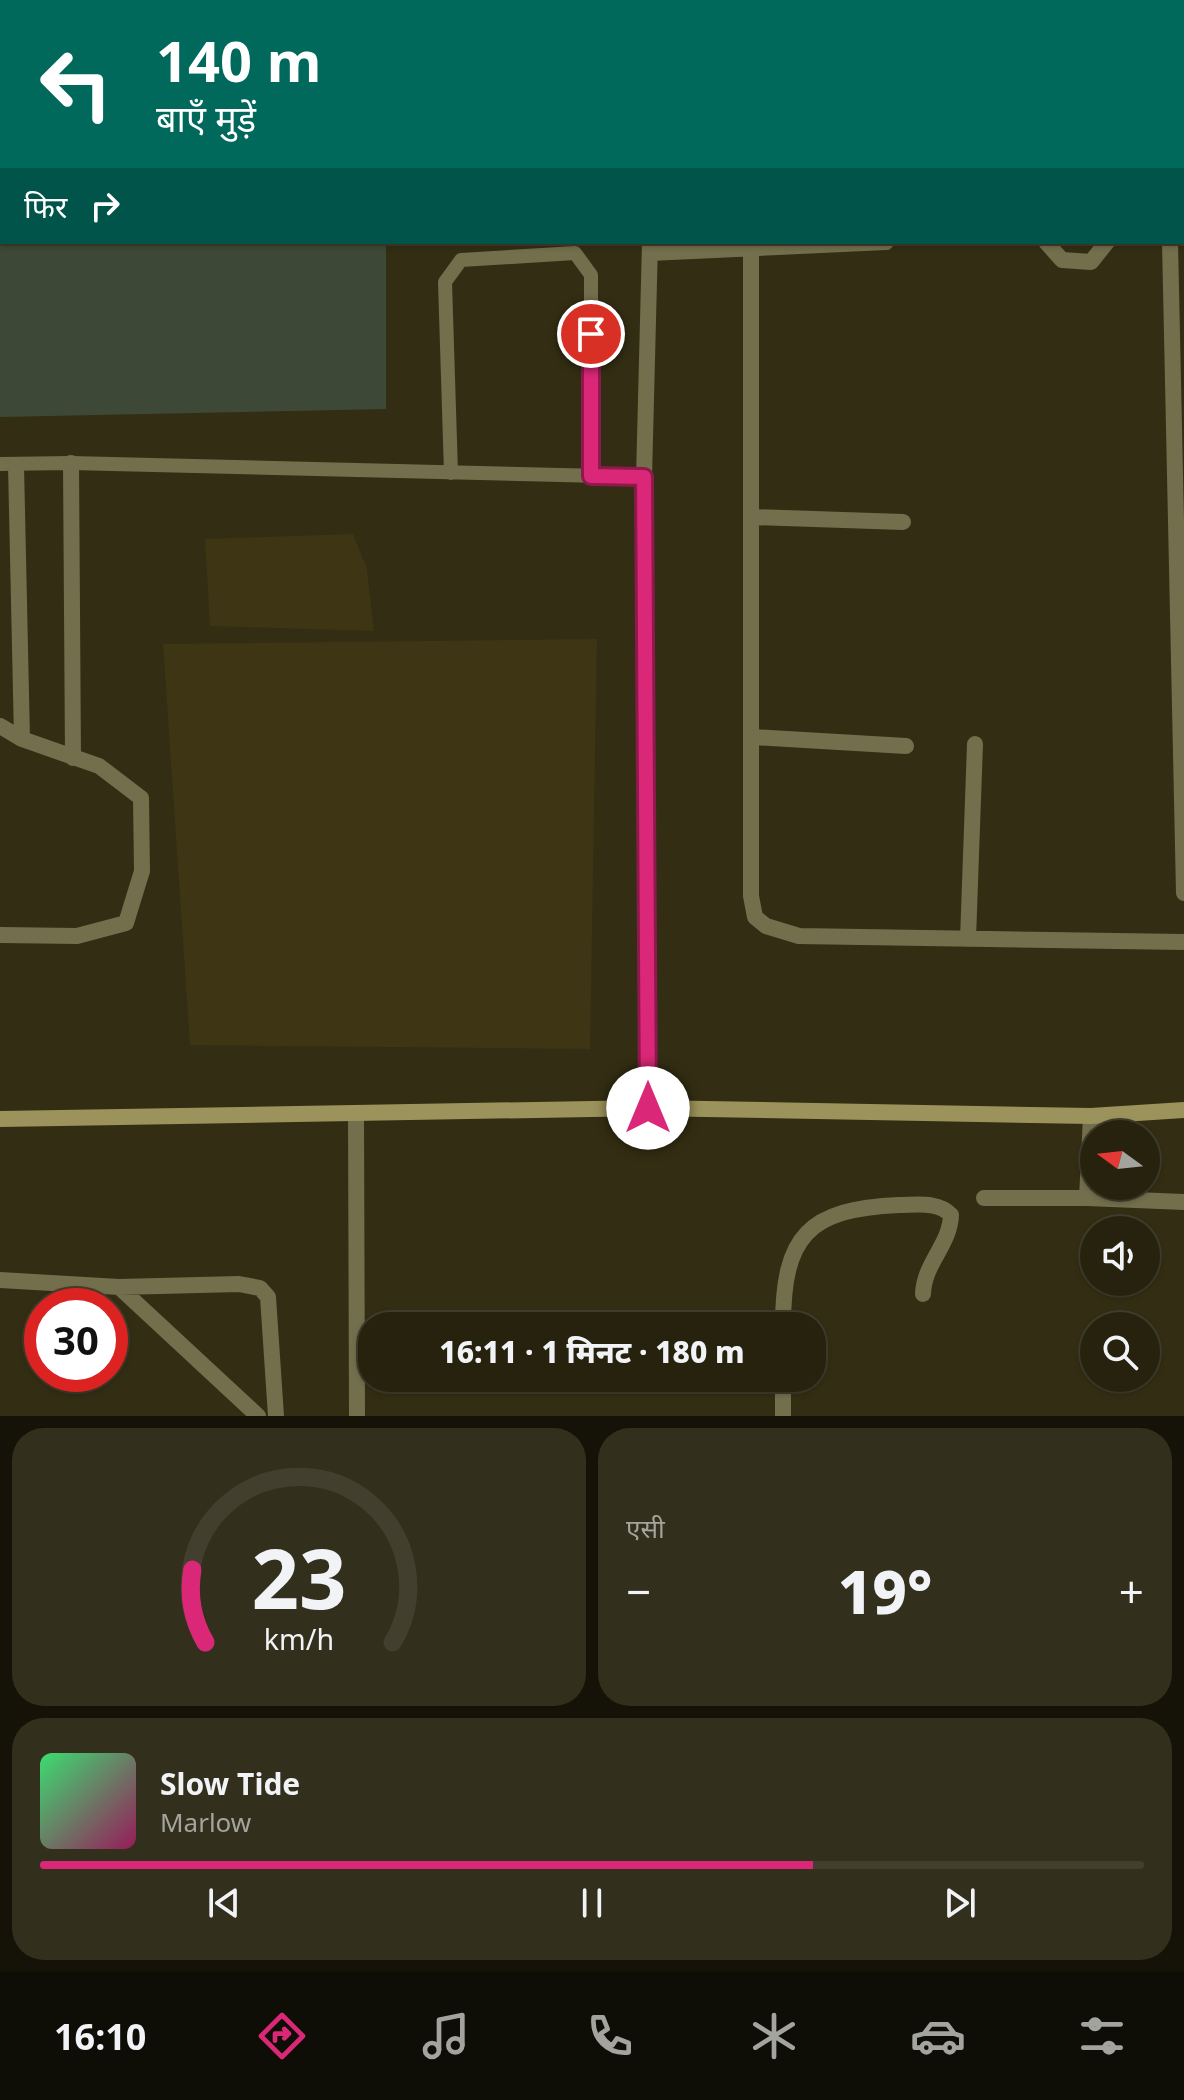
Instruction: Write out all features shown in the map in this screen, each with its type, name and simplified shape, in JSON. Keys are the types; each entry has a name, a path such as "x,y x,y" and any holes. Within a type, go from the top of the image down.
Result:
{"street":[{"path":"648,1108 644,477 650,247 796,244"},
{"path":"1048,244 1062,260 1091,262 1105,244"},
{"path":"1170,244 1177,273 1184,893"},
{"path":"751,245 751,896 755,917 766,926 799,936 1184,942"},
{"path":"71,463 73,758"},
{"path":"8,464 22,739"},
{"path":"752,517 903,522"},
{"path":"0,726 22,739 99,766 141,798 142,871 126,923 77,936 0,935"},
{"path":"752,737 906,746"},
{"path":"968,939 975,744"},
{"path":"0,1119 648,1108 1091,1116 1184,1110"},
{"path":"356,1115 357,1416"},
{"path":"1091,1116 1091,1120"},
{"path":"984,1198 1080,1198"},
{"path":"1136,1200 1184,1202"},
{"path":"783,1312 783,1283 799,1244 822,1220 849,1210 925,1204 945,1209 951,1215 948,1234 926,1270 923,1294"},
{"path":"0,1280 119,1287 239,1284 260,1288 268,1297 276,1416"},
{"path":"119,1287 258,1416"},
{"path":"783,1392 783,1416"}],"lane":[{"path":"451,473 445,282 461,260 575,253 591,275 591,476"},
{"path":"8,464 644,477"}],"shaded area":[{"path":"353,534 367,569 374,631 210,626 205,539"},
{"path":"597,639 590,1049 190,1045 163,644"}],"green space":[{"path":"0,244 386,244 386,409 0,417"}],"route":[{"path":"591,334 591,476 644,477 648,1108"}]}
